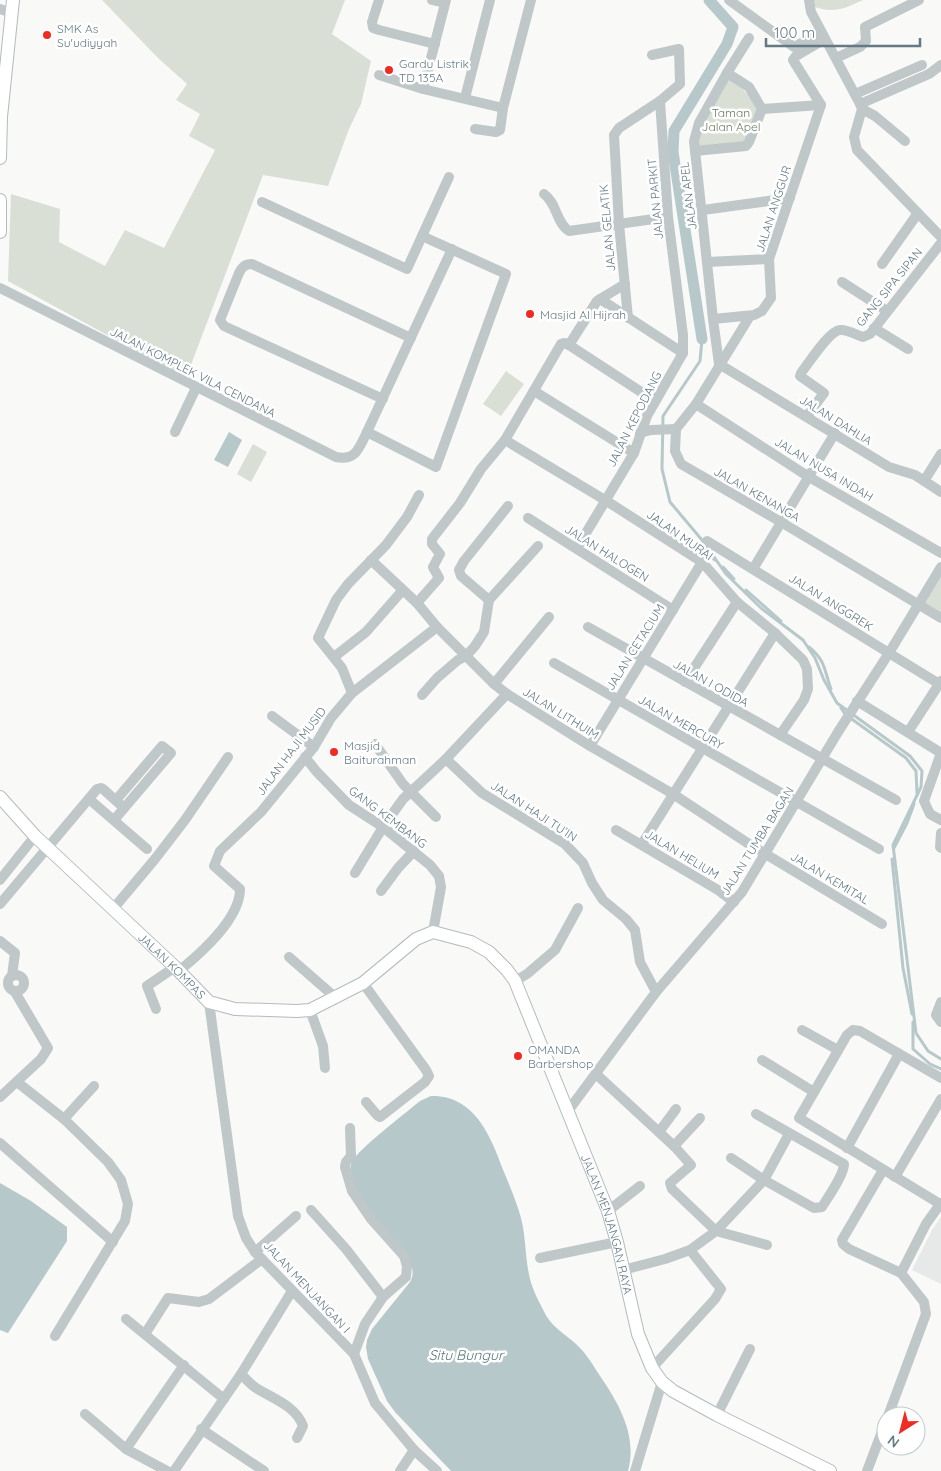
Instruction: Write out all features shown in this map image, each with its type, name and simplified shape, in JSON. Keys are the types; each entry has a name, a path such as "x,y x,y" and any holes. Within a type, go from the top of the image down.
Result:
{"main road":[{"path":"0,158 0,116 6,11 13,0"},
{"path":"0,200 0,232"},
{"name":"JALAN KOMPAS","path":"2,803 177,969 209,1002 235,1009 296,1012 310,1010 362,984 416,939 433,932"},
{"name":"JALAN MENJANGAN RAYA","path":"433,932 471,942 489,952 515,981 608,1211 638,1334 652,1368 662,1382 672,1391 717,1415 830,1471"}],"street":[{"path":"379,0 372,22 373,28 435,44"},
{"path":"423,89 446,2 432,0"},
{"path":"465,98 490,0"},
{"path":"475,129 492,132 499,131 503,108 531,0"},
{"path":"729,0 794,47 823,36"},
{"path":"809,0 811,12 861,107 905,141"},
{"path":"836,58 860,47 866,41 865,27 920,0"},
{"path":"762,109 821,105 794,60 796,56 823,36"},
{"name":"JALAN APEL","path":"720,364 713,319 703,210 695,151 696,130 727,73 749,38"},
{"path":"652,55 679,49 680,84 660,101"},
{"path":"855,94 922,65"},
{"path":"861,107 929,74 941,65"},
{"path":"727,73 749,87 762,109"},
{"path":"379,75 423,89 503,108"},
{"name":"JALAN GELATIK","path":"628,318 619,224 614,135 619,128 660,101"},
{"name":"JALAN PARKIT","path":"660,101 668,217 683,335 683,353"},
{"name":"JALAN ANGGUR","path":"720,364 750,316 762,311 771,298 769,259 821,105"},
{"path":"861,107 854,137 857,150 941,237"},
{"path":"695,151 746,146 762,109"},
{"path":"262,202 407,269 449,177"},
{"path":"544,194 550,200 564,228 569,231 668,217"},
{"path":"703,210 790,198"},
{"path":"882,264 918,214"},
{"path":"367,432 436,467 506,274 422,236"},
{"name":"GANG SIPA SIPAN","path":"807,416 824,393 800,376 827,338 842,329 865,337 887,312 941,242"},
{"name":"JALAN KOMPLEK VILA CENDANA","path":"0,288 336,457 348,458 358,450 367,432 452,249"},
{"path":"707,262 769,259"},
{"path":"383,398 224,326 220,320 239,273 246,265 252,264 411,338"},
{"path":"842,282 887,312"},
{"path":"566,344 592,307 600,299 625,284"},
{"path":"600,299 683,353"},
{"path":"713,319 750,316"},
{"path":"874,328 908,349"},
{"path":"416,603 439,578 433,566 440,554 432,544 432,538 460,503 481,469 505,440 560,345 566,344 655,401"},
{"name":"JALAN KEPODANG","path":"576,548 634,453 640,433 655,401 683,353"},
{"path":"640,433 651,430 672,429 696,404 720,364"},
{"name":"JALAN DAHLIA","path":"720,364 889,467 915,475 941,492"},
{"path":"175,432 196,388"},
{"path":"534,391 634,453"},
{"name":"JALAN NUSA INDAH","path":"696,404 809,476 941,553"},
{"name":"JALAN KENANGA","path":"672,429 676,451 681,464 941,618"},
{"path":"753,569 835,433"},
{"name":"JALAN MURAI","path":"505,440 606,500 702,562 737,602 775,633 803,660 807,670 808,689 804,700 780,735"},
{"path":"924,481 941,454"},
{"path":"352,693 347,676 318,638 336,600 396,531 419,496"},
{"path":"489,600 461,576 459,570 464,561 508,506"},
{"name":"JALAN HALOGEN","path":"528,518 672,610"},
{"name":"JALAN ANGGREK","path":"707,541 940,683"},
{"path":"422,695 437,678 458,660 466,656 484,632 489,600 538,546"},
{"name":"JALAN LITHUIM","path":"371,560 402,592 416,603 437,627 494,684 507,694 590,746 673,794 766,854"},
{"name":"JALAN CETACIUM","path":"590,746 702,562"},
{"name":"JALAN TUMBA BAGAN","path":"568,1110 656,992 734,902 766,854 854,705 889,652 941,566"},
{"path":"334,657 366,632 402,592"},
{"path":"685,682 737,602"},
{"path":"494,684 549,617"},
{"name":"JALAN HAJI MUSID","path":"177,969 208,945 219,933 240,899 240,889 214,866 220,851 261,812 314,747 331,718 352,693 437,627"},
{"name":"JALAN I ODIDA","path":"588,628 896,800"},
{"path":"642,844 775,633"},
{"name":"JALAN MERCURY","path":"554,664 879,849"},
{"path":"908,732 940,683"},
{"path":"355,873 383,827 410,791 446,759 507,694"},
{"path":"854,705 908,732 941,753 924,801 930,814 941,820"},
{"path":"272,716 314,747"},
{"path":"375,744 403,784 436,817"},
{"path":"114,820 171,753 162,746 116,800"},
{"path":"113,909 185,820 228,757"},
{"name":"GANG KEMBANG","path":"305,757 349,805 383,827 430,865 439,876 441,887 433,932"},
{"name":"JALAN HAJI TU’IN","path":"446,759 482,793 565,844 574,852 583,863 592,883 603,900 626,919 635,930 640,962 656,992"},
{"path":"0,904 97,789 101,788 124,808"},
{"path":"89,799 147,849"},
{"name":"JALAN HELIUM","path":"616,830 718,890 734,902"},
{"path":"941,834 941,848"},
{"path":"0,880 35,836"},
{"path":"381,891 398,868 414,852"},
{"name":"JALAN KEMITAL","path":"766,854 882,924"},
{"path":"515,981 527,974 555,950 578,908"},
{"path":"0,941 15,953 12,976 18,976 24,982 22,988 15,992 48,1048 41,1060 0,1097"},
{"path":"289,957 336,998"},
{"path":"156,1009 147,986 177,969"},
{"path":"362,984 426,1070 428,1076 425,1082 380,1117 366,1102"},
{"name":"JALAN MENJANGAN I","path":"209,1002 238,1216 246,1238 259,1256 354,1354 374,1403 414,1450 437,1471"},
{"path":"941,1002 936,1016 941,1022"},
{"path":"310,1010 323,1046 325,1068"},
{"path":"802,1030 838,1050"},
{"path":"901,1273 923,1231 940,1204 799,1118 847,1035 855,1030 941,1078"},
{"path":"847,1148 900,1054"},
{"path":"762,1060 814,1092"},
{"path":"596,1074 691,1164 673,1180 670,1186 716,1231 768,1245"},
{"path":"17,1082 64,1120 108,1162 121,1180 128,1204 125,1221 56,1336"},
{"path":"64,1120 94,1086"},
{"path":"896,1177 941,1098"},
{"path":"659,1132 676,1109"},
{"path":"731,1158 764,1180 814,1208 822,1207 842,1172 844,1164 756,1114"},
{"path":"674,1146 700,1118"},
{"path":"350,1128 351,1156 346,1162 345,1167 352,1191 372,1219 404,1256 407,1266 406,1277 383,1297 365,1324 354,1354"},
{"path":"623,1270 690,1250 716,1231 764,1180 789,1134"},
{"path":"0,1143 113,1242"},
{"path":"883,1170 844,1235 842,1242 849,1249 901,1273 924,1302 926,1314 892,1406"},
{"path":"608,1211 640,1186"},
{"path":"311,1210 346,1249 383,1297"},
{"path":"145,1334 168,1298 199,1302 208,1299 259,1256 296,1216"},
{"path":"540,1258 617,1242"},
{"path":"652,1368 716,1299 721,1289 690,1250"},
{"path":"174,1471 201,1429 224,1399 292,1290"},
{"path":"126,1319 224,1399"},
{"path":"717,1415 750,1349"},
{"path":"126,1449 184,1365"},
{"path":"240,1374 255,1387 278,1400 300,1419 302,1426 297,1438"},
{"path":"635,1471 662,1382"},
{"path":"85,1414 126,1449 167,1471"},
{"path":"201,1429 264,1471"},
{"path":"867,1471 876,1447"},
{"path":"400,1471 414,1450"}],"shaded area":[{"path":"941,1217 941,1284 912,1270 932,1230"}],"green space":[{"path":"102,0 345,0 332,34 371,61 361,104 349,129 328,186 263,175 186,378 8,281 11,194 60,209 59,242 105,266 125,230 164,248 215,150 189,136 200,114 176,100 187,84 158,58"},
{"path":"812,0 863,0 844,8 826,10 812,6"},
{"name":"Taman Jalan Apel","path":"727,73 762,109 749,142 695,151 704,114"},
{"path":"506,371 524,384 501,416 483,404"},
{"path":"253,444 267,452 251,482 237,474"},
{"path":"941,572 941,615 922,604"}],"water":[{"path":"229,432 242,440 228,467 214,460"},
{"name":"Situ Bungur","path":"431,1096 446,1098 470,1110 487,1132 513,1195 523,1225 531,1284 550,1322 583,1351 613,1395 628,1432 630,1458 628,1471 451,1471 395,1412 387,1401 368,1359 367,1340 372,1329 410,1282 413,1274 407,1256 401,1247 373,1217 364,1204 355,1185 351,1166 356,1156 372,1140 420,1101"},
{"path":"0,1183 31,1201 67,1227 67,1241 8,1333 0,1330"}],"waterway":[{"path":"702,339 673,152 674,131 727,44 733,27 709,0"},
{"path":"702,339 700,361 663,416 662,469 670,502 702,540 726,574 761,608 803,640 815,658 824,680 837,703 910,756 922,771 921,787 893,845 916,1033 928,1051 941,1059"},
{"path":"699,547 715,560"},
{"path":"723,567 734,579"},
{"path":"746,590 781,621"},
{"path":"809,647 822,661 831,689"},
{"path":"841,708 845,714 906,758 916,771 917,793"},
{"path":"894,848 914,804"},
{"path":"892,859 903,968 912,1014"},
{"path":"913,1022 913,1049 930,1064 941,1069"}],"place":[{"name":"SMK As Su'udiyyah","path":"47,35"},
{"name":"Gardu Listrik TD 135A","path":"389,70"},
{"name":"Masjid Al Hijrah","path":"530,314"},
{"name":"Masjid Baiturahman","path":"334,752"},
{"name":"OMANDA Barbershop","path":"518,1056"}]}
